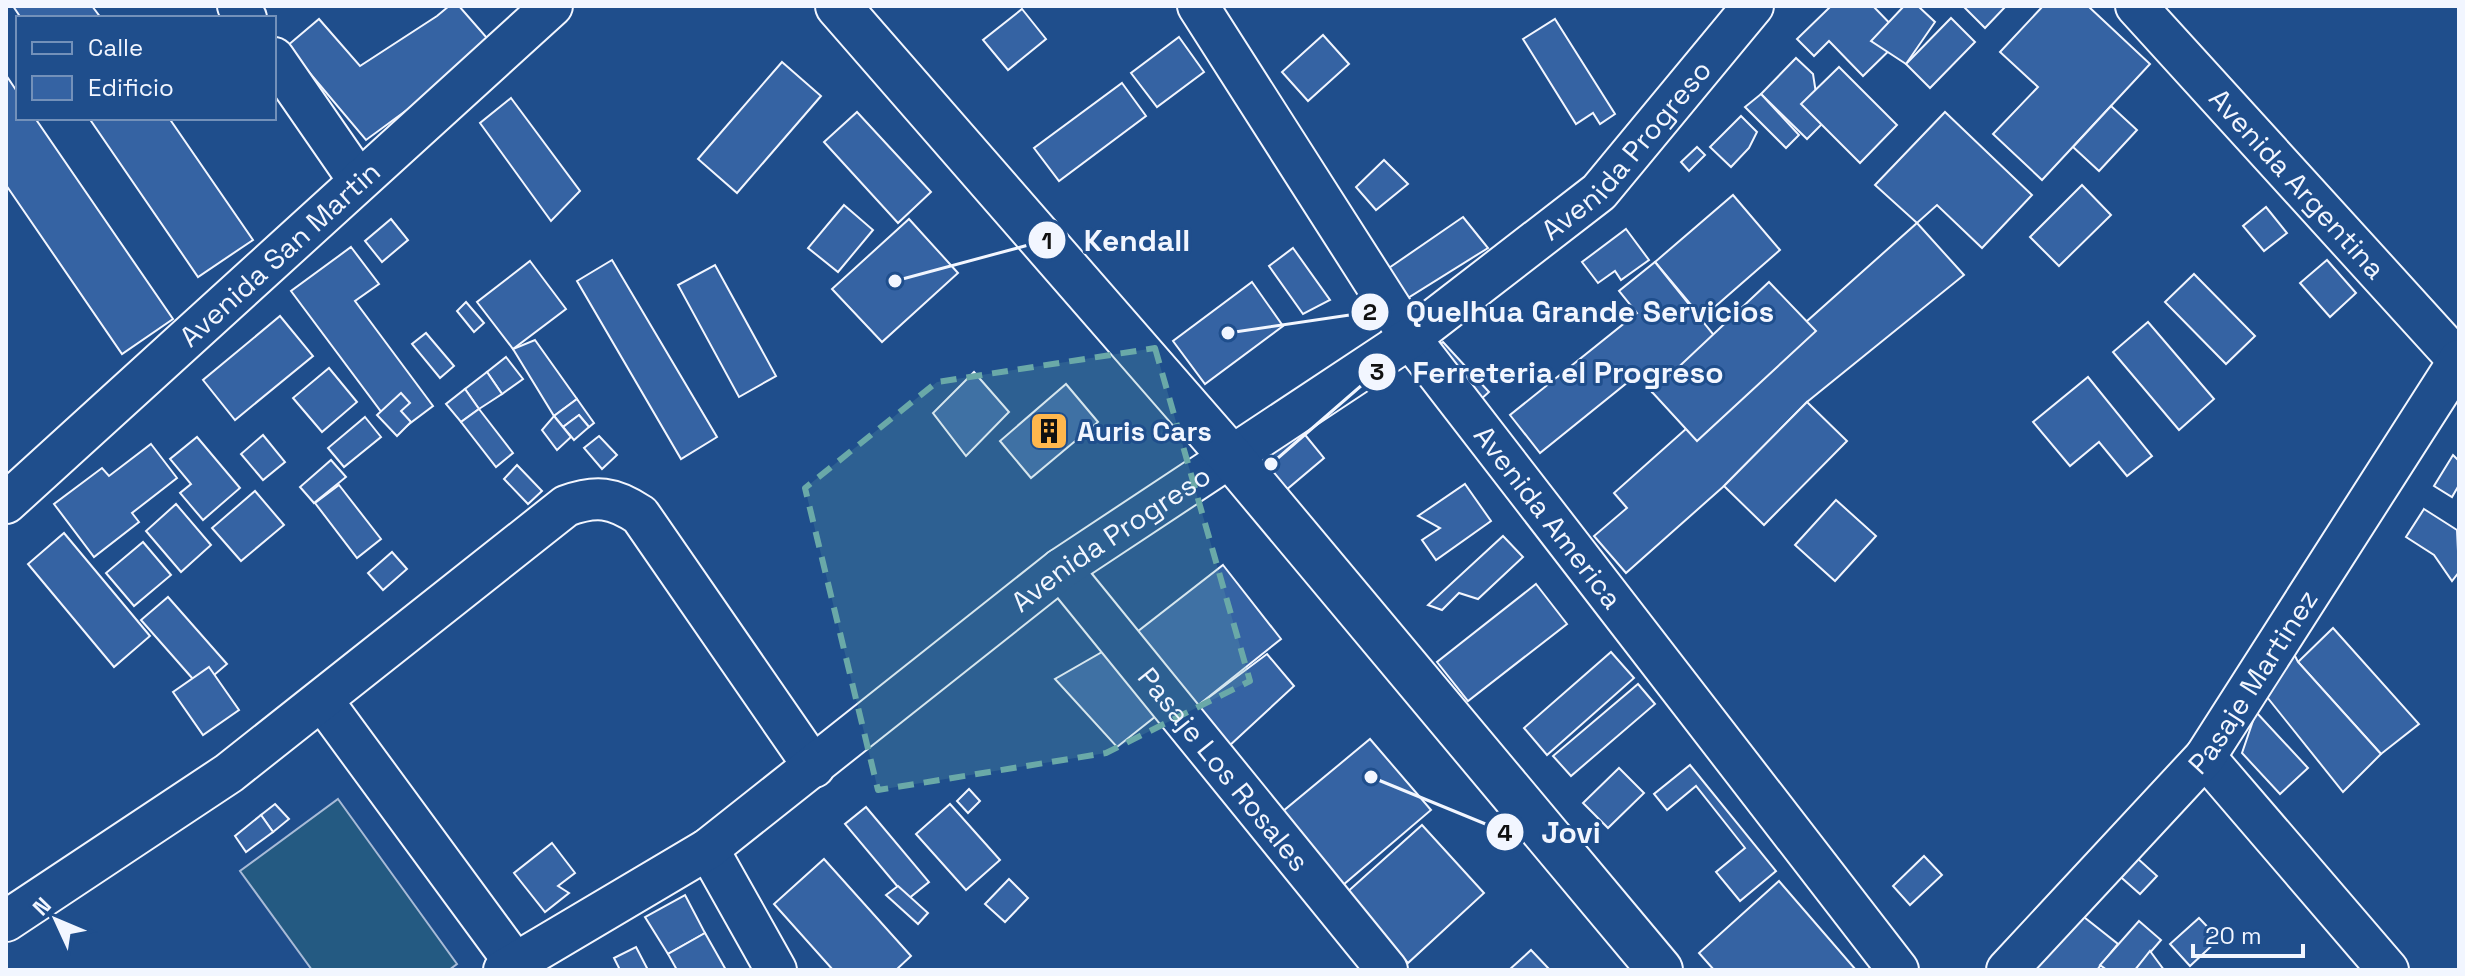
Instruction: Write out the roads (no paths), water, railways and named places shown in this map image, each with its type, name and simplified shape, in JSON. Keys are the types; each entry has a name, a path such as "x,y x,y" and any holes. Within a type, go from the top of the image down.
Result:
{"highway":[{"path":"838,6 1231,457 1660,970"}],"street":[{"name":"Avenida San Martin","path":"6,503 552,6"},
{"name":"Avenida America","path":"1198,6 1410,338 1898,970"},
{"name":"Avenida Progreso","path":"509,967 708,849 1061,569 1410,338 1599,192 1753,6"},
{"name":"Avenida Argentina","path":"2136,6 2459,360"},
{"path":"276,61 359,181"},
{"name":"Pasaje Martinez","path":"2007,970 2205,757 2459,360"},
{"path":"6,921 229,773 566,506 584,499 604,499 623,504 640,515 814,767"},
{"name":"Pasaje Los Rosales","path":"1061,569 1387,970"},
{"path":"322,700 509,967"},
{"path":"2205,757 2388,970"},
{"path":"708,849 776,970"}],"place":[{"name":"Kendall","path":"895,281"},
{"name":"Quelhua Grande Servicios","path":"1228,333"},
{"name":"Auris Cars","path":"1049,431"},
{"name":"Ferreteria el Progreso","path":"1271,464"},
{"name":"Jovi","path":"1371,777"}]}
